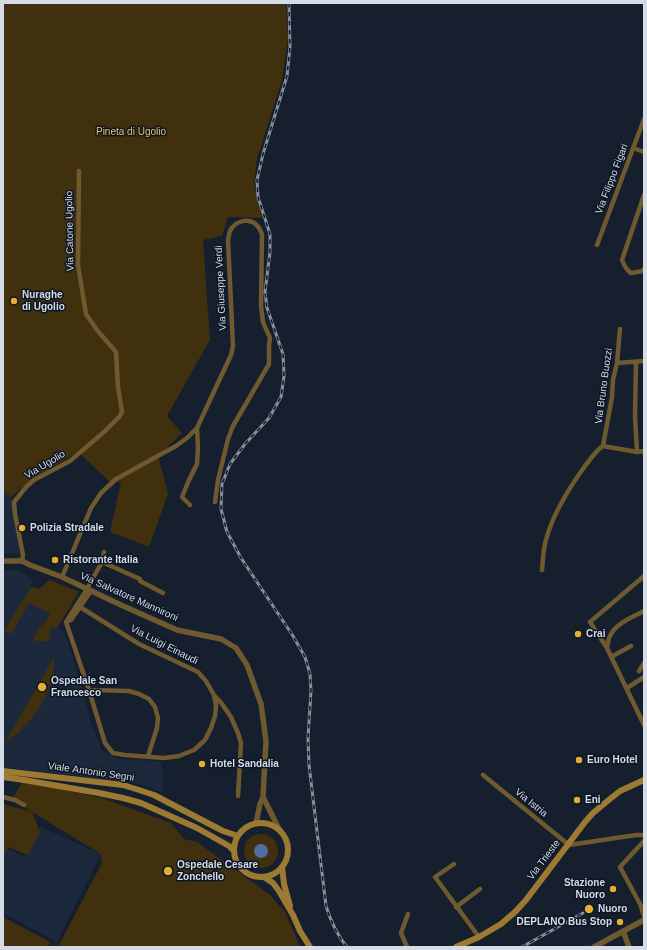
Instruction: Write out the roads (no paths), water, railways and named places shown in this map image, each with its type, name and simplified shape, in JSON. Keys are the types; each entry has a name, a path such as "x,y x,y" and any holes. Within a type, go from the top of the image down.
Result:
{"main road":[{"name":"Viale Antonio Segni","path":"3,771 123,785 154,794 223,831 238,836"},
{"name":"Viale Antonio Segni","path":"3,777 98,793 141,803 197,828 229,846 234,851"},
{"name":"Via Trieste","path":"456,947 479,937 501,924 515,912 526,900 593,813 620,791 644,780"},
{"path":"256,823 269,824 280,830 287,842 288,848 286,861 282,866 277,872 264,877 251,875 241,868 237,863 234,851 235,841 238,836 246,828 256,823"},
{"path":"282,866 284,884 293,915"},
{"path":"264,877 273,883 279,891 310,947"}],"street":[{"name":"Via Filippo Figari","path":"597,245 644,119"},
{"path":"633,148 644,152"},
{"name":"Via Catone Ugolio","path":"79,171 78,265 86,314 97,330 116,352 118,387 122,412 104,432 79,453"},
{"path":"644,195 622,260 627,271 631,273 643,271 644,269"},
{"name":"Via Giuseppe Verdi","path":"62,577 91,508 101,493 116,479 176,446 197,428 231,355 233,346 228,240 230,231 235,224 248,221 259,227 262,234 261,306 264,322 270,338 270,364 233,426 228,438 218,480 215,502"},
{"name":"Via Bruno Buozzi","path":"603,446 617,363 620,329"},
{"path":"617,363 644,361"},
{"path":"636,362 635,416 637,452"},
{"path":"190,505 182,497 188,480 197,464 197,428"},
{"path":"542,570 546,539 553,520 577,477 597,450 603,446 637,452 644,451"},
{"name":"Via Ugolio","path":"22,561 23,555 14,502 34,480 62,466 79,453"},
{"path":"66,622 71,620 80,607 102,562 104,552"},
{"name":"Via Salvatore Mannironi","path":"3,561 22,561 62,577 176,630 221,638 236,648 247,665 260,704 266,741 263,797 256,823"},
{"path":"102,562 140,579 140,582 163,593"},
{"path":"644,576 590,622 607,648 644,725"},
{"path":"66,622 89,590"},
{"name":"Via Luigi Einaudi","path":"66,622 105,743 113,753 164,758 179,756 194,750 205,740 215,716 216,706 214,695 206,681 198,672 139,644 80,607"},
{"path":"607,648 608,640 611,634 619,625 644,612"},
{"path":"611,657 631,646"},
{"path":"639,671 644,663"},
{"path":"627,688 644,678"},
{"path":"89,690 129,691 149,699 155,707 158,718 157,728 148,756"},
{"path":"214,695 231,717 241,743 238,796"},
{"name":"Via Istria","path":"483,775 569,845"},
{"path":"3,797 15,800 24,805"},
{"path":"263,797 280,830"},
{"path":"636,835 644,831"},
{"path":"569,845 644,835"},
{"path":"644,841 620,867 640,904 644,916"},
{"path":"454,864 435,877 479,937"},
{"path":"456,907 480,889"},
{"path":"407,947 401,933 408,914"},
{"path":"594,947 644,920"},
{"path":"623,931 629,947"}],"water":[{"path":"258,844 264,844 268,848 268,854 264,858 258,858 254,854 254,848"}],"railway":[{"path":"289,3 290,47 287,76 263,154 257,180 258,197 270,234 270,252 265,292 267,308 283,354 284,376 281,397 269,418 245,444 230,464 222,484 221,509 227,532 241,558 293,636 305,657 310,674 311,691 308,738 309,765 326,906 340,938 347,947"},
{"path":"522,947 583,913"}],"place":[{"name":"Nuraghe di Ugolio","path":"14,301"},
{"name":"Polizia Stradale","path":"22,528"},
{"name":"Ristorante Italia","path":"55,560"},
{"name":"Crai","path":"578,634"},
{"name":"Ospedale San Francesco","path":"42,687"},
{"name":"Euro Hotel","path":"579,760"},
{"name":"Hotel Sandalia","path":"202,764"},
{"name":"Eni","path":"577,800"},
{"name":"Ospedale Cesare Zonchello","path":"168,871"},
{"name":"Stazione Nuoro","path":"613,889"},
{"name":"Nuoro","path":"589,909"},
{"name":"DEPLANO Bus Stop","path":"620,922"}],"park label":[{"name":"Pineta di Ugolio","path":"131,132"}]}
